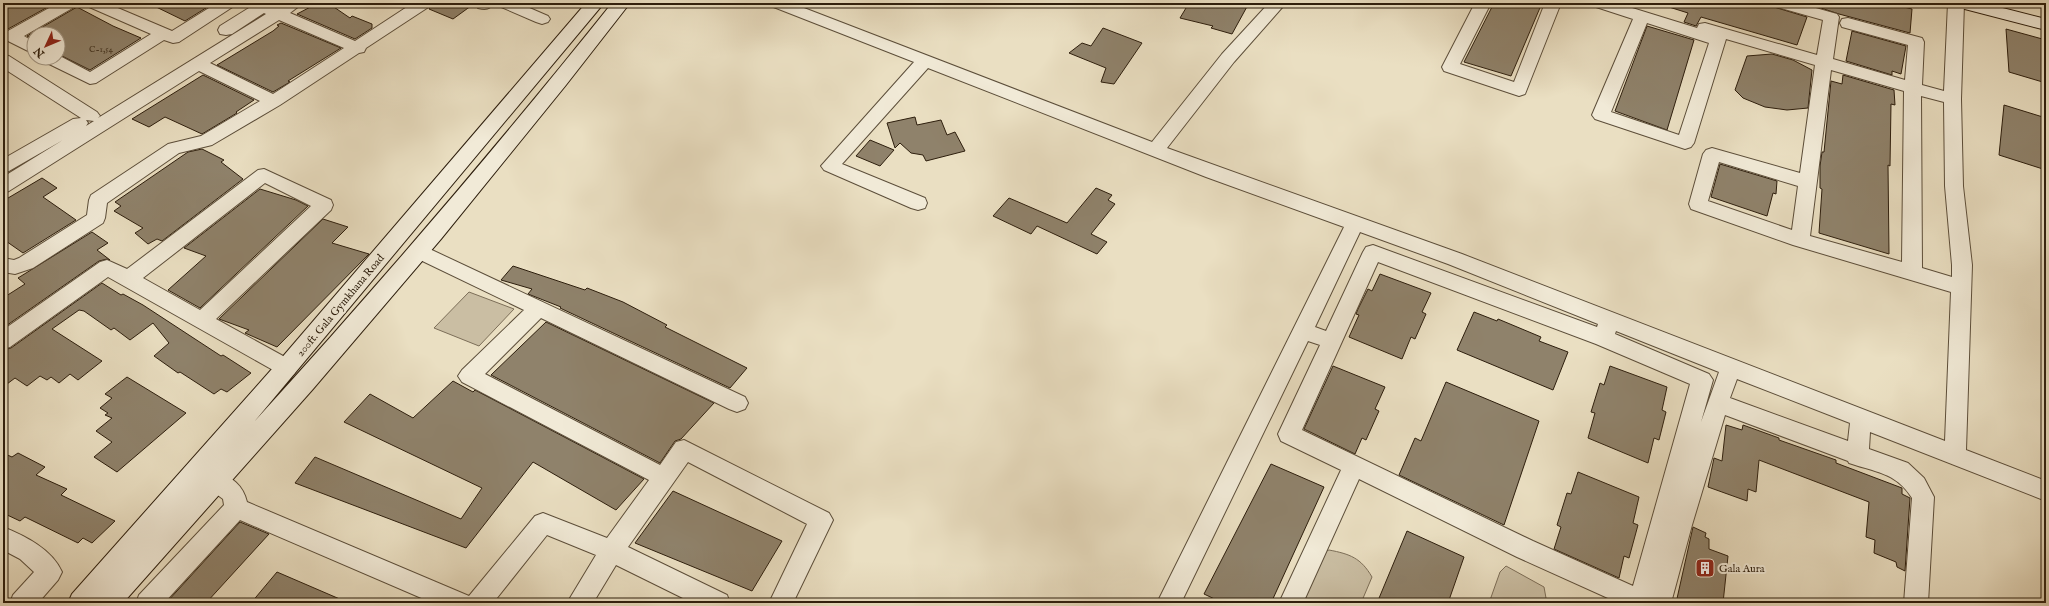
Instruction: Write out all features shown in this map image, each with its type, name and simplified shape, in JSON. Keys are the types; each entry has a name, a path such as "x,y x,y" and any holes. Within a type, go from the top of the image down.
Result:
{"street":[{"path":"30,26 70,3"},
{"path":"93,3 173,38 228,3"},
{"path":"3,167 92,116 265,7 295,3"},
{"path":"3,265 14,267 26,263 96,218 98,200 174,148 206,141 274,101 358,48 424,3"},
{"path":"505,3 542,19"},
{"name":"200ft. Gala Gymkhana Road","path":"81,603 287,368 595,3"},
{"path":"106,603 419,251 551,94 621,3"},
{"path":"777,3 1155,150 1355,224 1455,259 1606,329 1702,380 1641,602 1525,549 1289,434 1373,252 1606,329 1731,367 2046,491"},
{"path":"1155,150 1228,58 1278,3"},
{"path":"1483,3 1450,67 1519,90 1552,3"},
{"path":"1599,3 1718,40 1685,143 1600,115 1642,17"},
{"path":"1626,3 1952,99"},
{"path":"1780,3 1831,17 1800,240"},
{"path":"1956,3 1952,99 1954,186 1962,265 1956,455"},
{"path":"1963,3 2046,25"},
{"path":"2013,3 2046,12"},
{"path":"265,7 358,48"},
{"path":"3,186 198,64 265,7"},
{"path":"1848,23 1916,42 1913,88 1912,272"},
{"path":"26,28 12,36 26,44"},
{"path":"66,66 90,79 163,34"},
{"path":"3,60 92,116"},
{"path":"918,203 830,166 925,61"},
{"path":"198,64 274,101"},
{"path":"1808,182 1712,154 1698,204 1800,240 1912,272 1961,288"},
{"path":"127,279 264,175 324,205 202,320"},
{"path":"1169,603 1355,224"},
{"path":"419,251 737,403"},
{"path":"3,342 106,267 287,368"},
{"path":"539,308 469,376 651,471"},
{"path":"1303,330 1332,342"},
{"path":"1659,603 1680,525 1718,403 1731,367"},
{"path":"1718,403 1857,456 1900,470 1917,484 1923,498 1923,522 1916,603"},
{"path":"1857,456 1861,418"},
{"path":"580,603 612,551 684,449 821,520 781,603"},
{"path":"1291,603 1350,475"},
{"path":"216,481 234,493 236,508"},
{"path":"148,603 236,508"},
{"path":"236,508 460,603"},
{"path":"478,603 543,523 612,551 689,597 718,603"},
{"path":"3,538 28,551 50,572 22,603"}],"shaded area":[{"path":"469,292 514,309 479,346 434,328"},
{"path":"1329,550 1349,555 1359,561 1364,565 1372,577 1361,603 1299,603 1321,553"},
{"path":"1506,566 1544,587 1546,598 1544,603 1489,603 1500,572"}],"building":[{"path":"15,3 55,3 8,29 3,27 3,10"},
{"path":"148,3 214,3 185,21"},
{"path":"318,3 328,3 350,18 352,16 372,24 372,28 355,39 297,14"},
{"path":"433,3 475,3 453,19 429,9"},
{"path":"1189,3 1249,3 1232,34 1211,28 1213,26 1180,18"},
{"path":"1494,3 1542,3 1511,76 1464,62"},
{"path":"1669,3 1771,3 1774,7 1807,17 1797,45 1701,17 1696,26 1684,22 1688,13 1669,7"},
{"path":"1816,3 1888,3 1912,9 1910,33 1839,14 1815,6"},
{"path":"77,7 113,26 141,38 90,70 66,58 66,26 44,26"},
{"path":"281,23 341,48 273,92 217,65 273,31 279,26 277,25"},
{"path":"1647,26 1694,40 1667,130 1615,111"},
{"path":"1103,28 1142,43 1114,84 1101,82 1106,68 1069,53 1082,43 1091,46"},
{"path":"2006,29 2046,40 2046,83 2009,72"},
{"path":"1852,31 1906,46 1901,74 1892,71 1892,75 1846,61"},
{"path":"1772,54 1793,60 1812,70 1808,108 1787,110 1765,107 1743,98 1735,90 1747,56"},
{"path":"203,75 254,100 236,112 237,113 202,134 165,117 149,127 132,119"},
{"path":"1843,75 1894,90 1895,105 1891,104 1890,166 1888,165 1889,254 1819,233 1822,189 1820,188 1820,166 1822,152 1824,152 1831,81 1842,84"},
{"path":"2004,105 2046,118 2046,170 1999,155"},
{"path":"915,117 917,125 941,120 947,135 955,132 965,151 926,161 923,155 911,153 900,143 895,148 887,123"},
{"path":"870,140 894,150 880,166 856,156"},
{"path":"202,149 224,160 221,162 243,179 162,241 157,239 148,244 135,233 143,228 114,211 121,206 115,202 188,152"},
{"path":"1720,164 1777,181 1776,194 1773,193 1767,216 1711,197"},
{"path":"42,178 57,188 43,197 76,220 23,253 3,239 3,201"},
{"path":"1096,188 1112,195 1108,200 1115,204 1091,234 1107,242 1097,254 1037,226 1031,234 993,216 1009,198 1067,223"},
{"path":"260,189 296,200 308,206 200,308 168,290 206,256 184,248"},
{"path":"323,219 348,227 332,243 369,254 277,347 245,333 249,330 219,319"},
{"path":"92,232 108,243 97,250 110,260 107,259 99,261 3,328 3,298 25,284 18,278"},
{"path":"513,266 585,290 587,288 623,302 667,325 665,327 747,368 730,388 560,308 561,307 528,294 532,289 501,280"},
{"path":"1380,274 1431,293 1422,312 1426,314 1415,339 1411,337 1402,359 1349,337 1359,315 1356,314 1358,309 1368,289 1372,291"},
{"path":"102,283 121,295 123,294 143,305 221,356 223,355 251,373 227,392 221,389 214,394 180,372 178,373 154,356 169,343 153,323 130,340 114,328 111,330 84,311 79,310 52,329 102,361 78,380 70,374 59,383 51,377 47,380 40,376 27,386 15,378 3,387 3,350 11,348"},
{"path":"1474,312 1497,321 1498,319 1541,337 1539,341 1568,352 1553,390 1457,350"},
{"path":"546,322 714,403 681,439 675,441 660,463 491,375"},
{"path":"1333,366 1385,387 1375,409 1379,411 1366,440 1362,438 1355,454 1304,429"},
{"path":"1610,366 1667,387 1662,410 1666,412 1659,440 1654,438 1648,463 1588,438 1595,413 1591,412 1600,383 1604,385"},
{"path":"127,377 186,413 117,472 94,457 112,442 96,431 112,418 105,415 108,413 100,408 112,398 105,394"},
{"path":"453,381 473,392 475,390 644,479 616,510 533,462 466,548 295,483 315,457 461,519 482,488 344,422 370,394 413,418"},
{"path":"1446,382 1539,421 1504,525 1399,475 1415,438 1421,441"},
{"path":"1726,425 1742,430 1743,425 1779,438 1779,440 1836,460 1836,463 1902,488 1902,494 1910,498 1905,571 1897,567 1896,562 1874,553 1875,540 1866,537 1869,502 1759,460 1756,492 1748,489 1747,501 1708,487 1714,458 1722,461"},
{"path":"3,453 12,457 18,453 45,467 36,475 67,489 61,495 115,521 92,543 83,538 78,543 25,517 20,521 3,513"},
{"path":"1271,464 1324,487 1271,603 1223,603 1204,594"},
{"path":"1578,472 1639,497 1633,523 1638,525 1629,558 1624,556 1619,578 1554,549 1561,527 1557,525 1567,493 1571,494"},
{"path":"673,491 782,541 752,591 635,543"},
{"path":"240,522 269,534 206,603 166,603"},
{"name":"Gala Aura","path":"1693,527 1706,533 1705,537 1709,539 1709,549 1728,556 1723,603 1676,603"},
{"path":"1407,531 1464,557 1448,603 1377,603"},
{"path":"277,572 349,603 251,603"}],"place":[{"name":"Gala Aura","path":"1705,568"}]}
